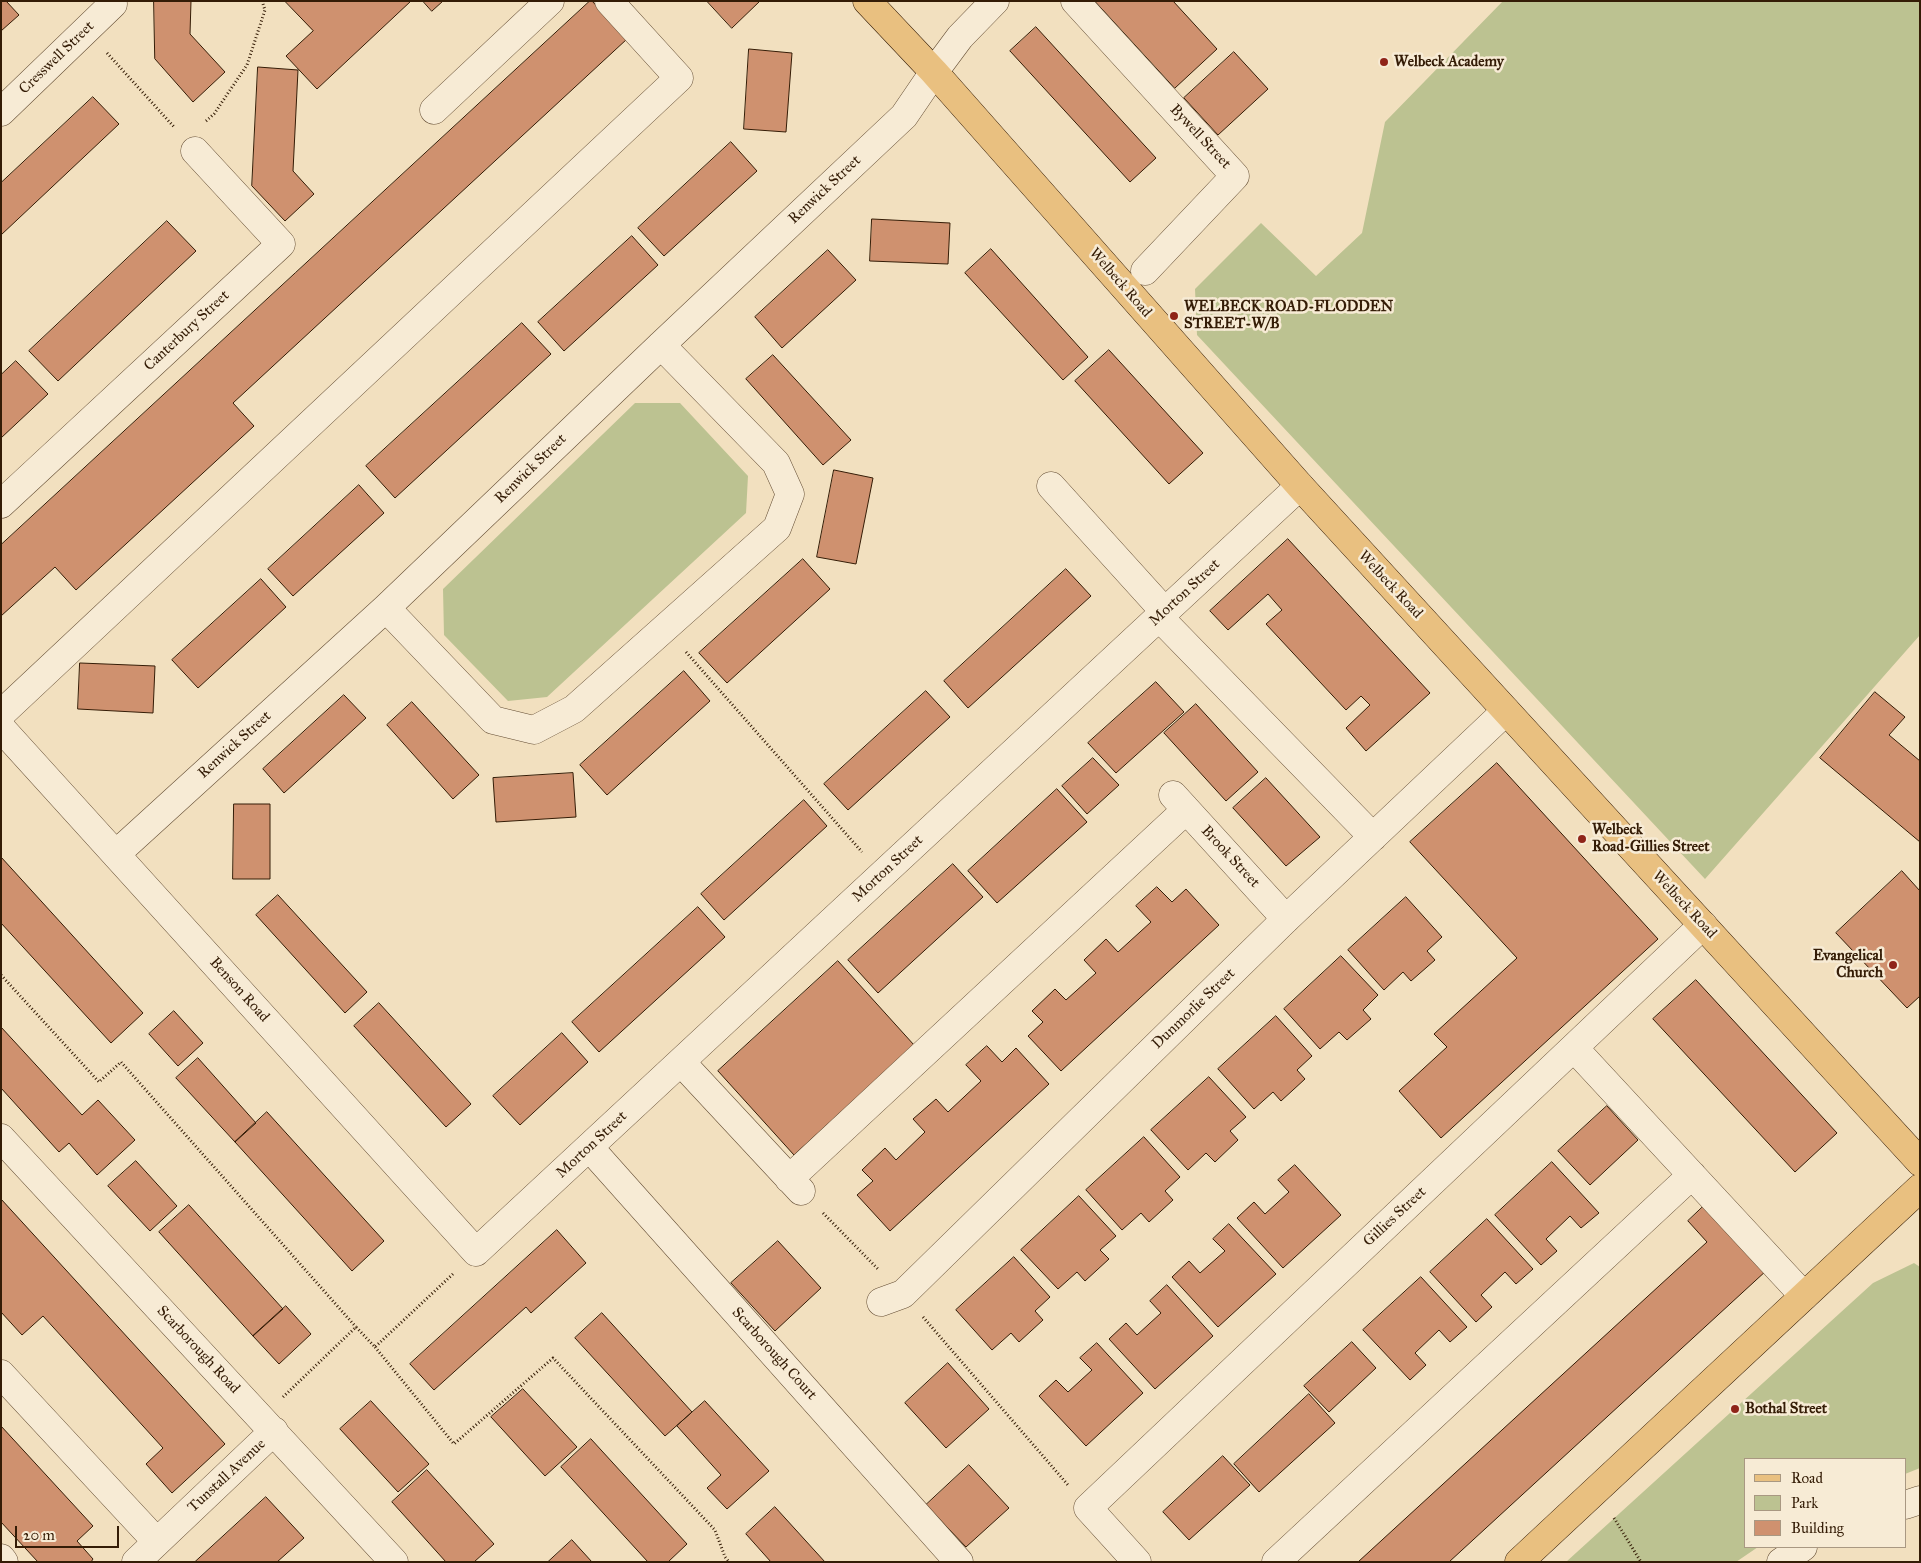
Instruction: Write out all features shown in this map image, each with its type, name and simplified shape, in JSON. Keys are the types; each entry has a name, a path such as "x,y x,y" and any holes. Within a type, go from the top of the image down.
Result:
{"main road":[{"name":"Welbeck Road","path":"868,1 934,72 1300,486 1920,1162"},
{"path":"1519,1562 1920,1188"}],"street":[{"path":"434,110 550,1"},
{"path":"1,714 679,78 609,1"},
{"name":"Renwick Street","path":"116,854 386,608 904,116 960,37 995,1"},
{"name":"Bywell Street","path":"1075,1 1235,176 1145,271"},
{"name":"Cresswell Street","path":"1,112 113,4"},
{"name":"Canterbury Street","path":"1,504 281,244 190,145"},
{"path":"386,608 493,720 534,730 574,709 777,528 790,494 776,463 661,345"},
{"path":"1050,486 1162,614 1373,837"},
{"name":"Morton Street","path":"476,1252 1300,486"},
{"name":"Dunmorlie Street","path":"892,1298 1286,919 1506,711"},
{"name":"Benson Road","path":"6,744 116,854 476,1252"},
{"name":"Brook Street","path":"795,1185 1180,802 1286,919"},
{"name":"Gillies Street","path":"1088,1508 1703,925"},
{"path":"1574,1048 1804,1296"},
{"path":"681,1062 795,1185"},
{"name":"Scarborough Road","path":"1,1138 394,1562"},
{"name":"Scarborough Court","path":"589,1147 959,1562"},
{"path":"1276,1562 1692,1175"},
{"path":"1,1374 157,1542"},
{"name":"Tunstall Avenue","path":"136,1562 274,1432"},
{"path":"1906,1505 1920,1500"},
{"path":"1088,1508 1137,1562"},
{"path":"1781,1562 1802,1548"},
{"path":"1,1558 4,1562"}],"path":[{"path":"86,30 190,145 214,114 247,65 265,10 262,1"},
{"path":"665,628 882,874"},
{"path":"1,975 98,1082 121,1062 375,1346 454,1444 553,1358 715,1530 725,1557 729,1562"},
{"path":"795,1185 892,1298 1088,1508"},
{"path":"375,1346 476,1252"},
{"path":"274,1432 284,1395 356,1327"},
{"path":"1597,1490 1641,1562"}],"green space":[{"path":"1503,1 1920,1 1920,635 1705,879 1197,335 1195,289 1261,223 1316,276 1362,233 1385,122"},
{"path":"635,403 680,403 748,476 746,513 547,697 508,701 444,635 443,589"},
{"path":"1914,1263 1920,1267 1920,1468 1906,1474 1906,1458 1744,1458 1744,1548 1757,1548 1736,1562 1566,1562 1873,1283"}],"building":[{"path":"1,1 6,1 19,15 1,31"},
{"path":"154,1 191,1 190,34 225,72 193,102 155,59"},
{"path":"285,1 411,1 317,89 286,56 313,31"},
{"path":"423,1 443,1 432,11"},
{"path":"590,1 627,39 233,403 254,426 76,590 55,567 1,616 1,545"},
{"path":"707,1 760,1 732,28"},
{"path":"1095,1 1173,1 1217,49 1175,88"},
{"path":"1036,27 1156,158 1130,182 1010,51"},
{"path":"749,49 792,53 786,132 744,129"},
{"path":"1234,52 1268,89 1218,135 1184,98"},
{"path":"258,67 298,70 293,171 314,194 285,221 252,186"},
{"path":"93,97 119,124 1,235 1,183"},
{"path":"731,142 757,171 664,256 638,228"},
{"path":"872,219 950,223 948,264 870,261"},
{"path":"167,221 196,251 58,381 29,351"},
{"path":"632,236 658,265 564,351 538,322"},
{"path":"991,249 1088,357 1063,380 965,273"},
{"path":"828,250 856,280 782,348 755,317"},
{"path":"522,323 551,354 395,498 366,466"},
{"path":"1109,350 1203,453 1169,484 1075,381"},
{"path":"773,355 851,440 823,465 746,379"},
{"path":"16,361 48,394 1,438 1,375"},
{"path":"834,470 873,478 856,564 817,557"},
{"path":"359,485 384,513 293,596 268,569"},
{"path":"1288,539 1430,693 1366,751 1346,728 1370,705 1361,696 1346,710 1266,624 1282,610 1268,594 1228,630 1210,611"},
{"path":"803,559 830,589 727,683 699,653"},
{"path":"1066,569 1091,596 968,708 944,681"},
{"path":"261,579 286,607 198,688 172,660"},
{"path":"80,663 155,666 153,713 78,709"},
{"path":"684,671 710,701 607,795 580,765"},
{"path":"1156,682 1184,712 1116,773 1088,743"},
{"path":"926,691 950,717 848,810 824,784"},
{"path":"1875,692 1905,717 1889,735 1920,761 1920,842 1820,758"},
{"path":"344,695 366,718 284,793 263,769"},
{"path":"412,702 479,775 453,799 387,725"},
{"path":"1196,704 1258,772 1226,801 1164,733"},
{"path":"1093,758 1119,785 1087,814 1062,786"},
{"path":"1497,763 1658,939 1441,1138 1399,1091 1447,1047 1434,1034 1517,958 1410,842"},
{"path":"573,773 576,817 496,822 493,778"},
{"path":"1266,778 1320,837 1286,866 1233,808"},
{"path":"1057,789 1087,822 997,903 968,871"},
{"path":"804,800 827,826 724,920 701,894"},
{"path":"234,804 270,804 270,879 233,879"},
{"path":"1,857 143,1013 111,1043 1,923"},
{"path":"953,864 983,897 878,993 848,960"},
{"name":"Evangelical Church","path":"1902,871 1920,891 1920,996 1907,1008 1836,933"},
{"path":"1157,887 1172,902 1186,889 1219,925 1061,1071 1028,1036 1043,1022 1032,1011 1055,989 1066,1000 1096,973 1084,960 1106,939 1118,952 1151,922 1136,906"},
{"path":"278,895 367,992 345,1013 256,915"},
{"path":"1406,897 1442,937 1427,951 1435,960 1411,981 1403,972 1384,990 1348,950"},
{"path":"698,907 725,937 599,1052 572,1022"},
{"path":"1341,956 1378,995 1363,1010 1371,1019 1347,1040 1339,1032 1320,1049 1284,1009"},
{"path":"838,961 914,1045 794,1155 718,1071"},
{"path":"1696,980 1837,1133 1795,1172 1653,1019"},
{"path":"379,1003 471,1104 446,1127 354,1026"},
{"path":"174,1011 203,1043 178,1066 149,1034"},
{"path":"1276,1016 1312,1056 1297,1070 1305,1079 1281,1101 1273,1092 1254,1109 1218,1069"},
{"path":"1,1027 82,1115 98,1100 135,1140 97,1175 69,1143 59,1152 1,1088"},
{"path":"562,1033 588,1062 520,1125 493,1096"},
{"path":"987,1046 1002,1062 1016,1048 1049,1084 890,1231 857,1195 873,1181 862,1170 885,1148 896,1160 925,1132 913,1119 936,1099 948,1112 981,1081 966,1065"},
{"path":"198,1058 256,1123 235,1142 176,1078"},
{"path":"1209,1077 1246,1117 1230,1131 1238,1140 1215,1162 1206,1153 1188,1170 1151,1130"},
{"path":"1607,1106 1638,1140 1590,1185 1558,1151"},
{"path":"267,1112 384,1241 352,1271 235,1142"},
{"path":"1144,1137 1180,1177 1165,1191 1173,1200 1149,1222 1141,1213 1122,1230 1086,1190"},
{"path":"136,1161 177,1206 150,1231 108,1186"},
{"path":"1552,1162 1599,1213 1581,1228 1570,1216 1546,1239 1557,1251 1541,1265 1495,1215"},
{"path":"1295,1165 1341,1215 1283,1268 1237,1218 1254,1202 1265,1214 1289,1192 1278,1180"},
{"path":"1079,1196 1116,1236 1100,1250 1109,1259 1085,1281 1077,1272 1058,1289 1021,1250"},
{"path":"1,1199 225,1444 172,1493 146,1464 163,1448 43,1316 22,1335 1,1312"},
{"path":"1706,1204 1767,1270 1449,1562 1358,1562 1707,1242 1688,1221"},
{"path":"189,1205 283,1309 253,1336 159,1232"},
{"path":"1487,1219 1533,1269 1516,1284 1505,1272 1481,1295 1492,1307 1476,1322 1430,1272"},
{"path":"1229,1224 1276,1274 1218,1327 1172,1277 1189,1261 1200,1273 1225,1251 1213,1239"},
{"path":"557,1230 586,1263 531,1313 526,1307 434,1390 410,1364"},
{"path":"778,1241 821,1288 775,1331 731,1283"},
{"path":"1014,1257 1050,1297 1035,1311 1043,1320 1019,1342 1011,1333 992,1350 956,1310"},
{"path":"1421,1277 1467,1327 1450,1342 1439,1330 1415,1353 1426,1365 1410,1380 1363,1330"},
{"path":"1167,1285 1213,1336 1155,1389 1109,1339 1126,1323 1137,1335 1161,1313 1150,1301"},
{"path":"286,1306 311,1334 279,1364 253,1336"},
{"path":"602,1313 692,1412 665,1436 575,1338"},
{"path":"1352,1342 1376,1368 1329,1412 1304,1386"},
{"path":"1097,1343 1143,1393 1086,1446 1039,1396 1056,1380 1068,1392 1092,1370 1080,1358"},
{"path":"948,1363 989,1409 946,1448 905,1403"},
{"path":"523,1389 577,1447 545,1476 491,1417"},
{"path":"1309,1394 1335,1423 1259,1492 1234,1464"},
{"path":"371,1401 429,1464 398,1492 340,1429"},
{"path":"705,1401 769,1471 727,1509 707,1488 721,1475 677,1426"},
{"path":"1,1426 93,1526 77,1541 93,1559 91,1562 38,1562 1,1522"},
{"path":"591,1439 687,1544 668,1562 648,1562 561,1467"},
{"path":"1223,1456 1250,1485 1189,1540 1163,1512"},
{"path":"969,1465 1009,1508 966,1547 926,1505"},
{"path":"427,1470 494,1544 474,1562 446,1562 392,1502"},
{"path":"266,1497 304,1538 277,1562 195,1562"},
{"path":"775,1507 825,1562 771,1562 746,1534"},
{"path":"572,1540 592,1562 548,1562"}],"place":[{"name":"Welbeck Academy","path":"1384,62"},
{"name":"WELBECK ROAD-FLODDEN STREET-W/B","path":"1174,316"},
{"name":"Welbeck Road-Gillies Street","path":"1582,839"},
{"name":"Evangelical Church","path":"1893,965"},
{"name":"Bothal Street","path":"1735,1409"}]}
